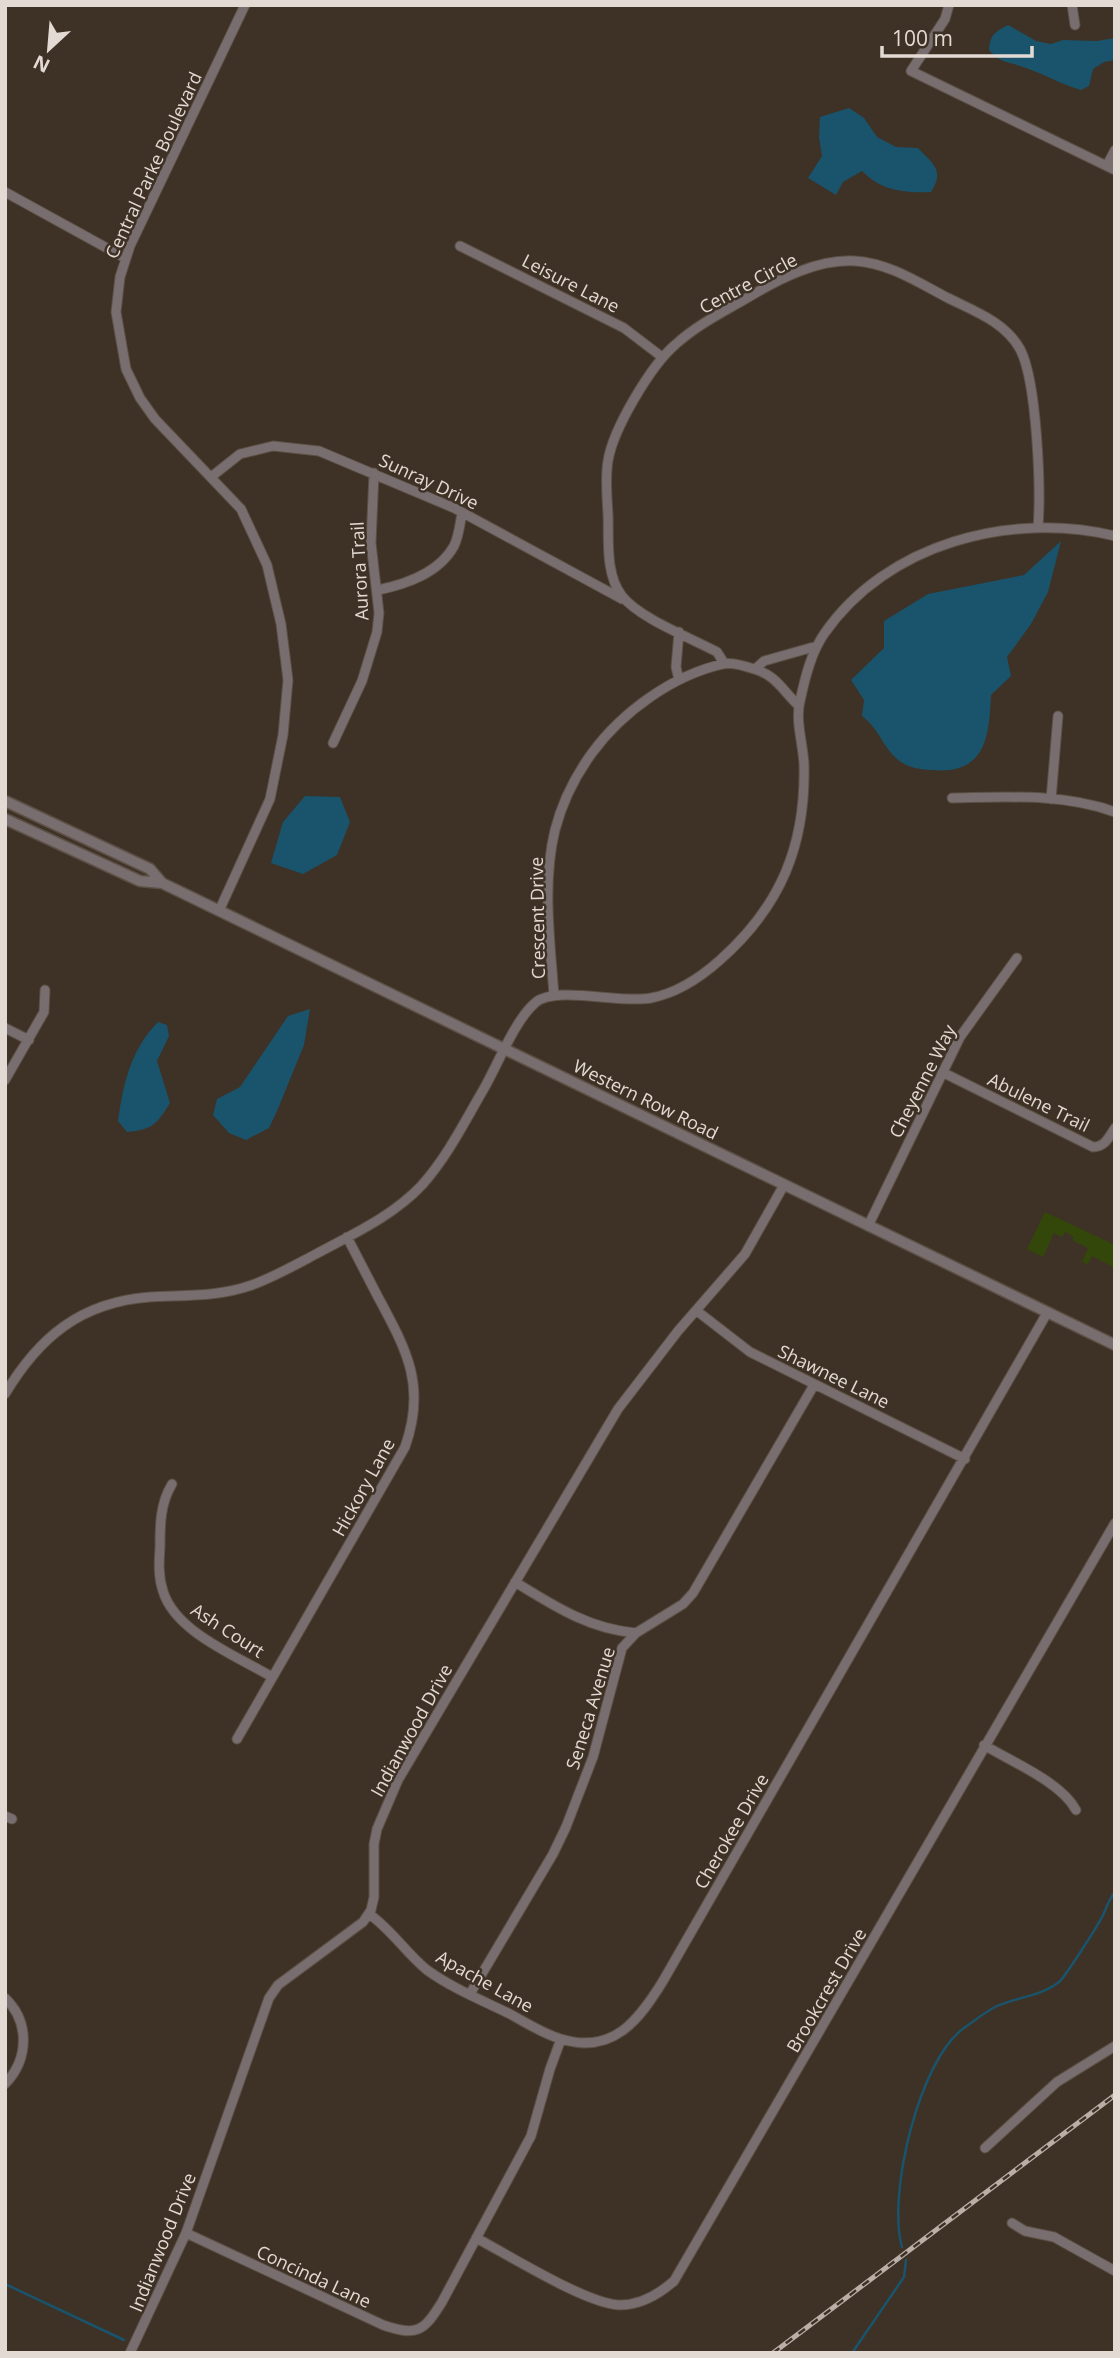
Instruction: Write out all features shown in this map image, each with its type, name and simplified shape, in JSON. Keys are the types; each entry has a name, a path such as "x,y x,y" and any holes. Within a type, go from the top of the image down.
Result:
{"street":[{"name":"Central Parke Boulevard","path":"219,911 270,799 283,735 289,680 281,624 267,565 241,509 155,419 140,398 126,369 116,312 117,292 125,258 244,5"},
{"path":"949,5 945,19 911,71 1111,167 1115,150"},
{"path":"1072,5 1075,25"},
{"path":"5,192 125,258"},
{"name":"Leisure Lane","path":"460,246 624,328 638,336 662,358"},
{"name":"Centre Circle","path":"627,602 615,584 610,562 607,465 618,430 662,358 676,343 759,291 806,269 842,261 857,261 906,276 987,317 1010,335 1019,347 1025,360 1031,389 1038,527"},
{"name":"Sunray Drive","path":"211,477 240,454 273,446 319,451 462,513 627,602"},
{"name":"Aurora Trail","path":"332,743 372,654 379,613 371,542 374,473"},
{"path":"378,590 395,587 430,572 444,559 455,543 462,513"},
{"path":"5,1394 35,1349 84,1314 128,1300 232,1291 275,1275 387,1214 421,1185 456,1136 524,1016 540,999 554,995 638,1000 666,994 717,964 753,926 782,883 799,834 804,759 798,705 817,646 839,614 859,594 915,556 950,542 1038,527 1085,530 1115,536"},
{"path":"627,602 638,611 717,652 724,663 755,669 775,679 798,705"},
{"path":"679,632 676,667 679,680"},
{"path":"755,669 764,661 817,646"},
{"name":"Crescent Drive","path":"554,995 548,871 556,827 566,799 601,741 640,706 679,680 724,663"},
{"path":"1051,799 1058,716"},
{"path":"952,798 1051,799 1088,804 1115,812"},
{"name":"Western Row Road","path":"5,801 150,869 162,883"},
{"name":"Western Row Road","path":"5,819 141,881 162,883 1115,1345"},
{"name":"Cheyenne Way","path":"868,1226 968,1024 1017,957"},
{"path":"5,1080 44,1012 45,990"},
{"path":"5,1028 29,1040"},
{"name":"Abulene Trail","path":"942,1072 1093,1147 1100,1147 1106,1142 1115,1128"},
{"name":"Indianwood Drive","path":"130,2353 186,2233 269,1998 278,1985 351,1931 369,1914 374,1897 374,1844 377,1829 398,1780 618,1409 678,1331 745,1254 784,1185"},
{"name":"Hickory Lane","path":"237,1739 405,1447 413,1418 414,1379 405,1350 347,1237"},
{"name":"Shawnee Lane","path":"696,1311 750,1352 965,1459"},
{"name":"Cherokee Drive","path":"561,2039 590,2042 612,2037 626,2030 651,2000 1047,1313"},
{"name":"Seneca Avenue","path":"470,1994 553,1854 566,1827 593,1757 620,1655 626,1642 683,1604 693,1593 814,1385"},
{"name":"Ash Court","path":"172,1484 165,1497 160,1527 159,1572 167,1600 175,1613 191,1629 272,1676"},
{"name":"Brookcrest Drive","path":"476,2238 606,2303 620,2305 642,2301 662,2291 674,2281 1114,1526"},
{"path":"515,1582 586,1622 614,1631 636,1633"},
{"path":"984,1745 1057,1788 1068,1798 1076,1811"},
{"name":"Apache Lane","path":"369,1914 428,1970 561,2039"},
{"path":"5,1997 18,2015 24,2036 19,2064 5,2084"},
{"path":"476,2238 531,2136 561,2039"},
{"path":"985,2148 1056,2082 1115,2046"},
{"path":"1012,2223 1025,2231 1054,2237 1115,2272"},
{"name":"Concinda Lane","path":"186,2233 383,2325 411,2332 418,2331 430,2322 476,2238"}],"green space":[{"path":"1045,1212 1115,1245 1115,1268 1092,1256 1088,1264 1082,1262 1088,1248 1072,1240 1074,1237 1065,1232 1062,1237 1054,1233 1043,1257 1027,1249"}],"water":[{"path":"1008,25 1036,41 1051,44 1063,40 1097,41 1115,38 1115,60 1104,62 1093,69 1089,86 1081,90 1073,88 994,55 989,50 992,37"},
{"path":"849,108 864,118 877,137 896,147 918,148 937,173 931,192 886,187 862,171 843,182 836,195 808,178 822,156 820,117"},
{"path":"1061,541 1048,592 1031,624 1007,657 1011,676 991,695 988,726 981,751 963,767 949,770 917,768 900,761 862,716 864,700 851,680 884,648 884,621 928,594 1024,575"},
{"path":"305,796 340,797 350,822 337,855 303,874 271,863 283,822"},
{"path":"310,1009 304,1045 269,1128 246,1140 229,1133 213,1115 217,1099 240,1087 288,1016"},
{"path":"158,1022 167,1025 169,1036 157,1061 170,1103 153,1125 127,1132 118,1121 126,1081 135,1055"}],"waterway":[{"path":"902,2247 899,2195 903,2163 921,2098 933,2068 948,2044 983,2014 995,2007 1044,1991 1059,1982 1089,1939 1115,1892"},
{"path":"852,2353 904,2277 906,2260"},
{"path":"5,2284 124,2340"}],"railway":[{"path":"773,2353 1115,2095"}]}
